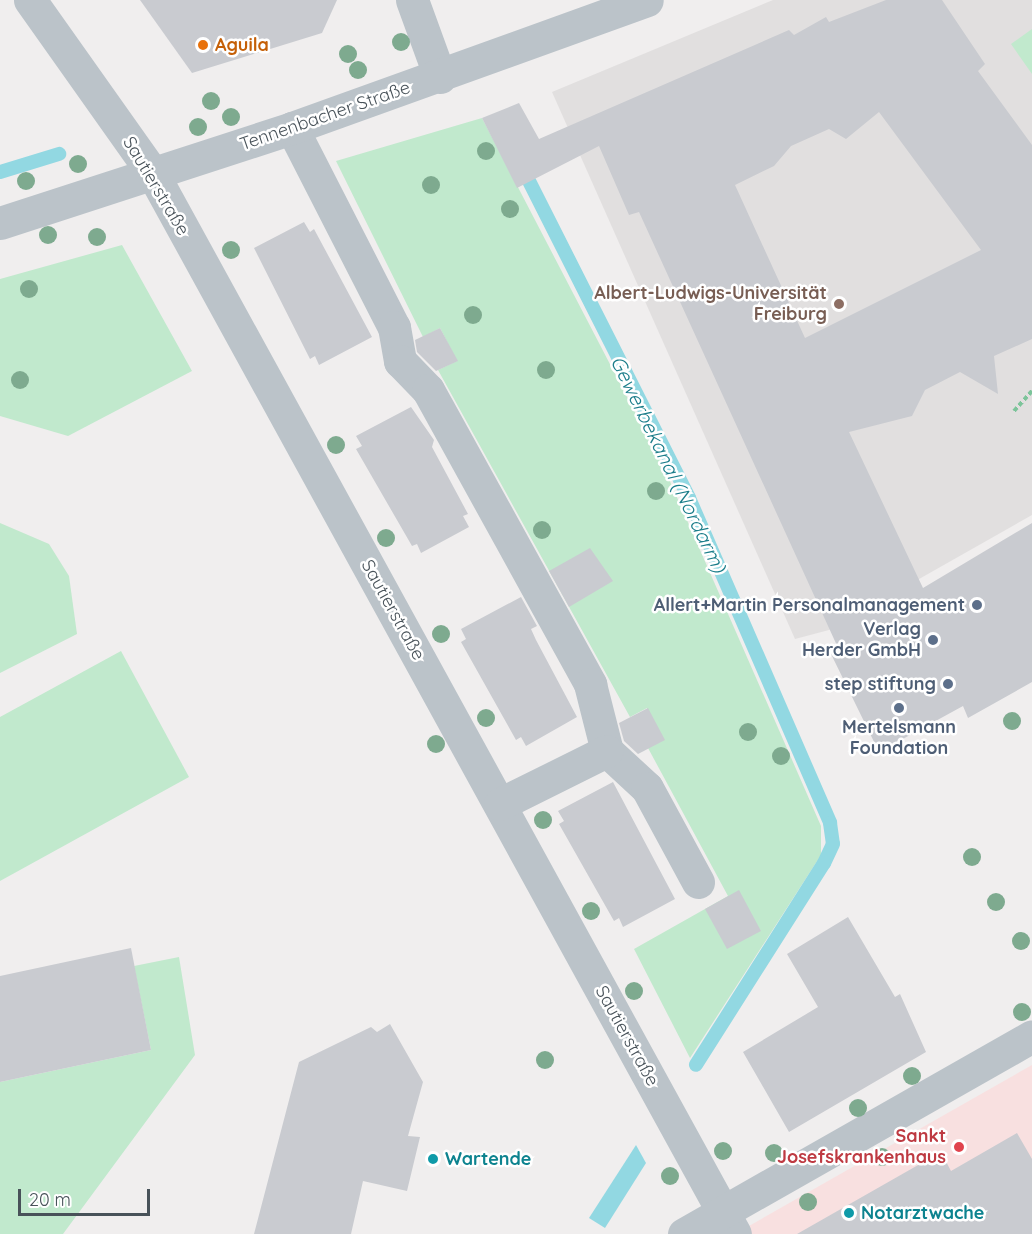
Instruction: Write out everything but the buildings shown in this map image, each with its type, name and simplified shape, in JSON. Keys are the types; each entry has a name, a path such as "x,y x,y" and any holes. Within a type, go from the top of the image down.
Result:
{"street":[{"name":"Sautierstraße","path":"30,0 153,174 729,1224"},
{"path":"412,0 440,77"},
{"name":"Tennenbacher Straße","path":"0,223 440,77 647,0"},
{"path":"292,128 394,327 400,362 428,390 590,684 607,751 647,788 698,882"},
{"path":"500,804 607,751"},
{"path":"684,1234 729,1224 1032,1036"}],"path":[{"path":"1014,411 1032,391"}],"shaded area":[{"name":"Albert-Ludwigs-Universität Freiburg","path":"773,0 1032,0 1032,515 829,630 795,639 552,92"},
{"name":"Sankt Josefskrankenhaus","path":"1032,1065 1032,1234 744,1234 742,1230"}],"green space":[{"path":"1032,29 1032,74 1011,44"},
{"path":"482,118 665,470 821,826 821,855 690,1058 634,949 728,896 648,748 647,708 630,717 438,370 457,361 440,328 423,337 336,161"},
{"path":"122,245 192,371 68,436 0,416 0,279"},
{"path":"0,523 49,544 69,576 77,634 0,673"},
{"path":"121,651 189,777 0,881 0,717"},
{"path":"179,957 195,1055 63,1234 0,1234 0,1082 151,1050 134,966"}],"water":[{"path":"636,1145 646,1163 605,1228 589,1218"}],"waterway":[{"path":"0,172 59,154"},
{"name":"Gewerbekanal (Nordarm)","path":"529,181 689,498 830,823 833,844 824,863 696,1065"}],"place":[{"name":"Aguila","path":"203,45"},
{"name":"Albert-Ludwigs-Universität Freiburg","path":"839,304"},
{"name":"Allert+Martin Personalmanagement","path":"977,605"},
{"name":"Verlag Herder GmbH","path":"933,640"},
{"name":"step stiftung","path":"948,684"},
{"name":"Mertelsmann Foundation","path":"899,708"},
{"name":"Sankt Josefskrankenhaus","path":"959,1147"},
{"name":"Wartende","path":"433,1159"},
{"name":"Notarztwache","path":"849,1213"}]}
